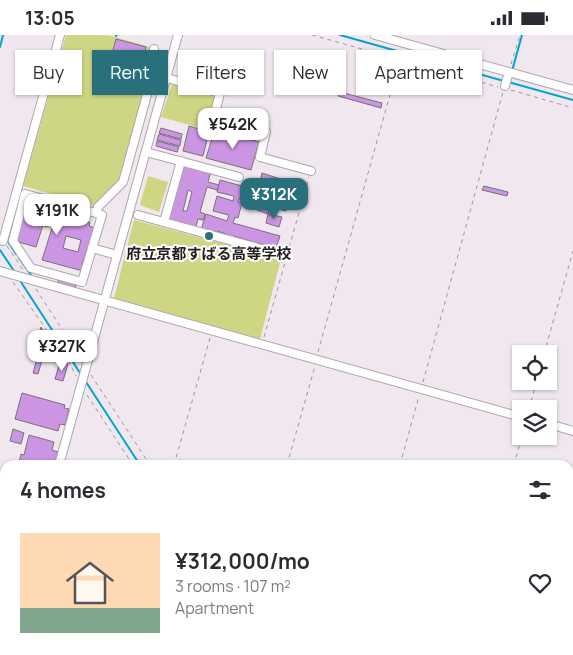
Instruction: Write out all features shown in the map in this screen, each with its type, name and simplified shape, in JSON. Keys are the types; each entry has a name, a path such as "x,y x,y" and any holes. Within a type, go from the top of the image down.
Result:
{"street":[{"path":"4,241 60,35"},
{"path":"168,74 178,35"},
{"path":"374,35 573,90"},
{"path":"96,213 98,207 123,182 151,80 146,79 154,49"},
{"path":"504,87 508,73"},
{"path":"168,78 220,93 214,117 266,132 260,157 311,171"},
{"path":"60,460 162,95"},
{"path":"146,151 240,177"},
{"path":"164,222 181,161"},
{"path":"25,194 96,213 102,215 82,282 30,268 13,241 25,194"},
{"path":"138,215 280,254"},
{"path":"92,247 117,255"},
{"path":"6,273 512,414"},
{"path":"557,426 573,431"}],"path":[{"path":"312,35 367,50"},
{"path":"508,73 520,35"},
{"path":"482,81 573,107"},
{"path":"401,460 504,87"},
{"path":"288,460 390,95"},
{"path":"4,241 147,460"},
{"path":"547,345 573,251"},
{"path":"6,273 69,363 130,460"},
{"path":"175,460 212,331"},
{"path":"515,460 520,445"}],"green space":[{"path":"66,35 108,35 150,47 149,50 92,50 92,95 145,95 121,181 95,206 23,186 49,95 82,95 82,50 62,50"},
{"path":"173,82 178,84 178,95 218,96 207,130 161,117"},
{"path":"148,176 168,182 159,212 140,205"},
{"path":"134,220 281,259 260,339 114,298"}],"building":[{"path":"116,39 146,47 145,50 113,50"},
{"path":"346,94 382,103 381,108 338,96"},
{"path":"189,126 209,132 203,156 183,151"},
{"path":"161,128 182,134 181,139 159,133"},
{"path":"215,129 259,142 251,170 206,158"},
{"path":"159,134 181,140 180,146 157,140"},
{"path":"157,141 179,147 177,152 156,146"},
{"path":"183,164 211,171 208,182 219,185 217,190 207,187 200,212 205,214 203,220 198,219 195,230 167,222","holes":["188,190 192,192 187,211 183,211"]},
{"path":"262,173 293,183 290,192 260,183"},
{"path":"220,180 290,199 286,211 270,207 268,214 257,210 259,203 240,198 238,202 242,203 238,218 235,217 233,223 280,236 276,248 258,243 257,246 250,244 251,241 233,236 232,239 225,237 226,234 217,231 216,234 201,230 206,214 227,221 229,215 213,211 217,196 233,201 234,196 217,192"},
{"path":"484,186 508,192 507,196 482,190"},
{"path":"25,202 51,210 49,220 53,221 54,217 58,218 58,214 76,214 90,223 89,226 95,228 82,264 84,265 83,271 42,260 53,225 48,223 47,227 43,225 36,247 15,241","holes":["66,236 81,240 78,252 63,248"]},
{"path":"268,214 282,217 279,227 266,223"},
{"path":"59,279 76,284 75,289 57,284"},
{"path":"41,327 59,353 50,359 42,348 35,346"},
{"path":"38,355 43,357 38,374 33,373"},
{"path":"60,362 68,364 63,381 55,379"},
{"path":"22,393 65,405 64,408 69,409 65,425 60,424 58,431 15,419"},
{"path":"13,429 24,433 21,444 10,441"},
{"path":"29,435 54,442 52,450 58,452 56,460 20,460 21,454 24,455"}],"waterway":[{"path":"0,47 3,35"},
{"path":"340,35 504,81"},
{"path":"512,71 522,35"},
{"path":"508,82 573,100"},
{"path":"7,240 16,254"},
{"path":"0,250 14,271"},
{"path":"19,258 31,275"},
{"path":"19,279 82,376"},
{"path":"86,382 137,460"}],"place":[{"name":"府立京都すばる高等学校","path":"209,236"}]}
